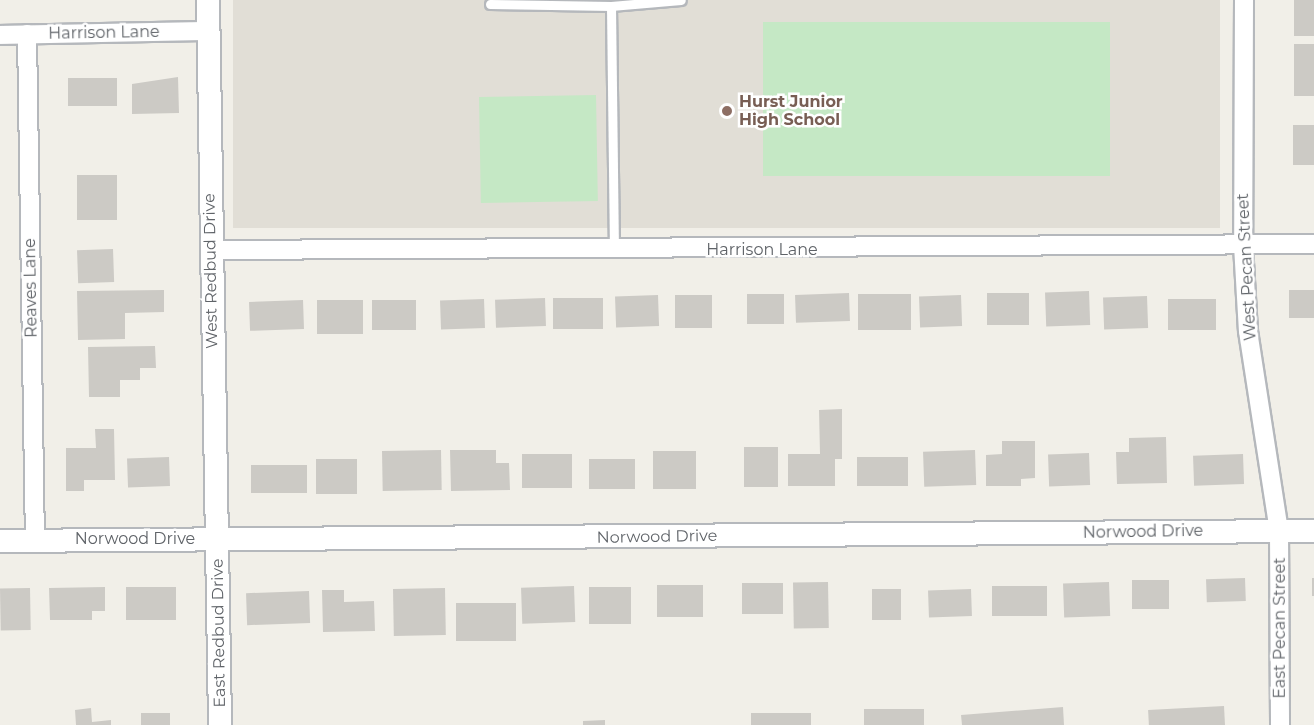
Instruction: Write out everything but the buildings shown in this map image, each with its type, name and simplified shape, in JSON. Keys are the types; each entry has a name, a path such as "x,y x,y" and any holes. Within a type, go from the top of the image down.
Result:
{"street":[{"name":"West Redbud Drive","path":"208,0 210,250 217,542"},
{"name":"West Pecan Street","path":"1244,0 1243,245 1248,331 1279,531"},
{"name":"Harrison Lane","path":"0,35 208,31"},
{"name":"Reaves Lane","path":"27,34 34,541"},
{"name":"Harrison Lane","path":"210,250 614,250 1314,244"},
{"name":"East Pecan Street","path":"1279,531 1280,725"},
{"name":"Norwood Drive","path":"0,541 196,537 217,542 1314,531"},
{"name":"East Redbud Drive","path":"217,542 220,725"}],"lane":[{"path":"490,4 611,6 681,0"},
{"path":"611,6 614,250"}],"shaded area":[{"name":"Hurst Junior High School","path":"233,0 1220,0 1220,228 233,228"}],"green space":[{"path":"763,22 1110,22 1110,176 763,176"},
{"path":"596,95 598,201 481,203 479,97"}],"place":[{"name":"Hurst Junior High School","path":"727,111"}]}
